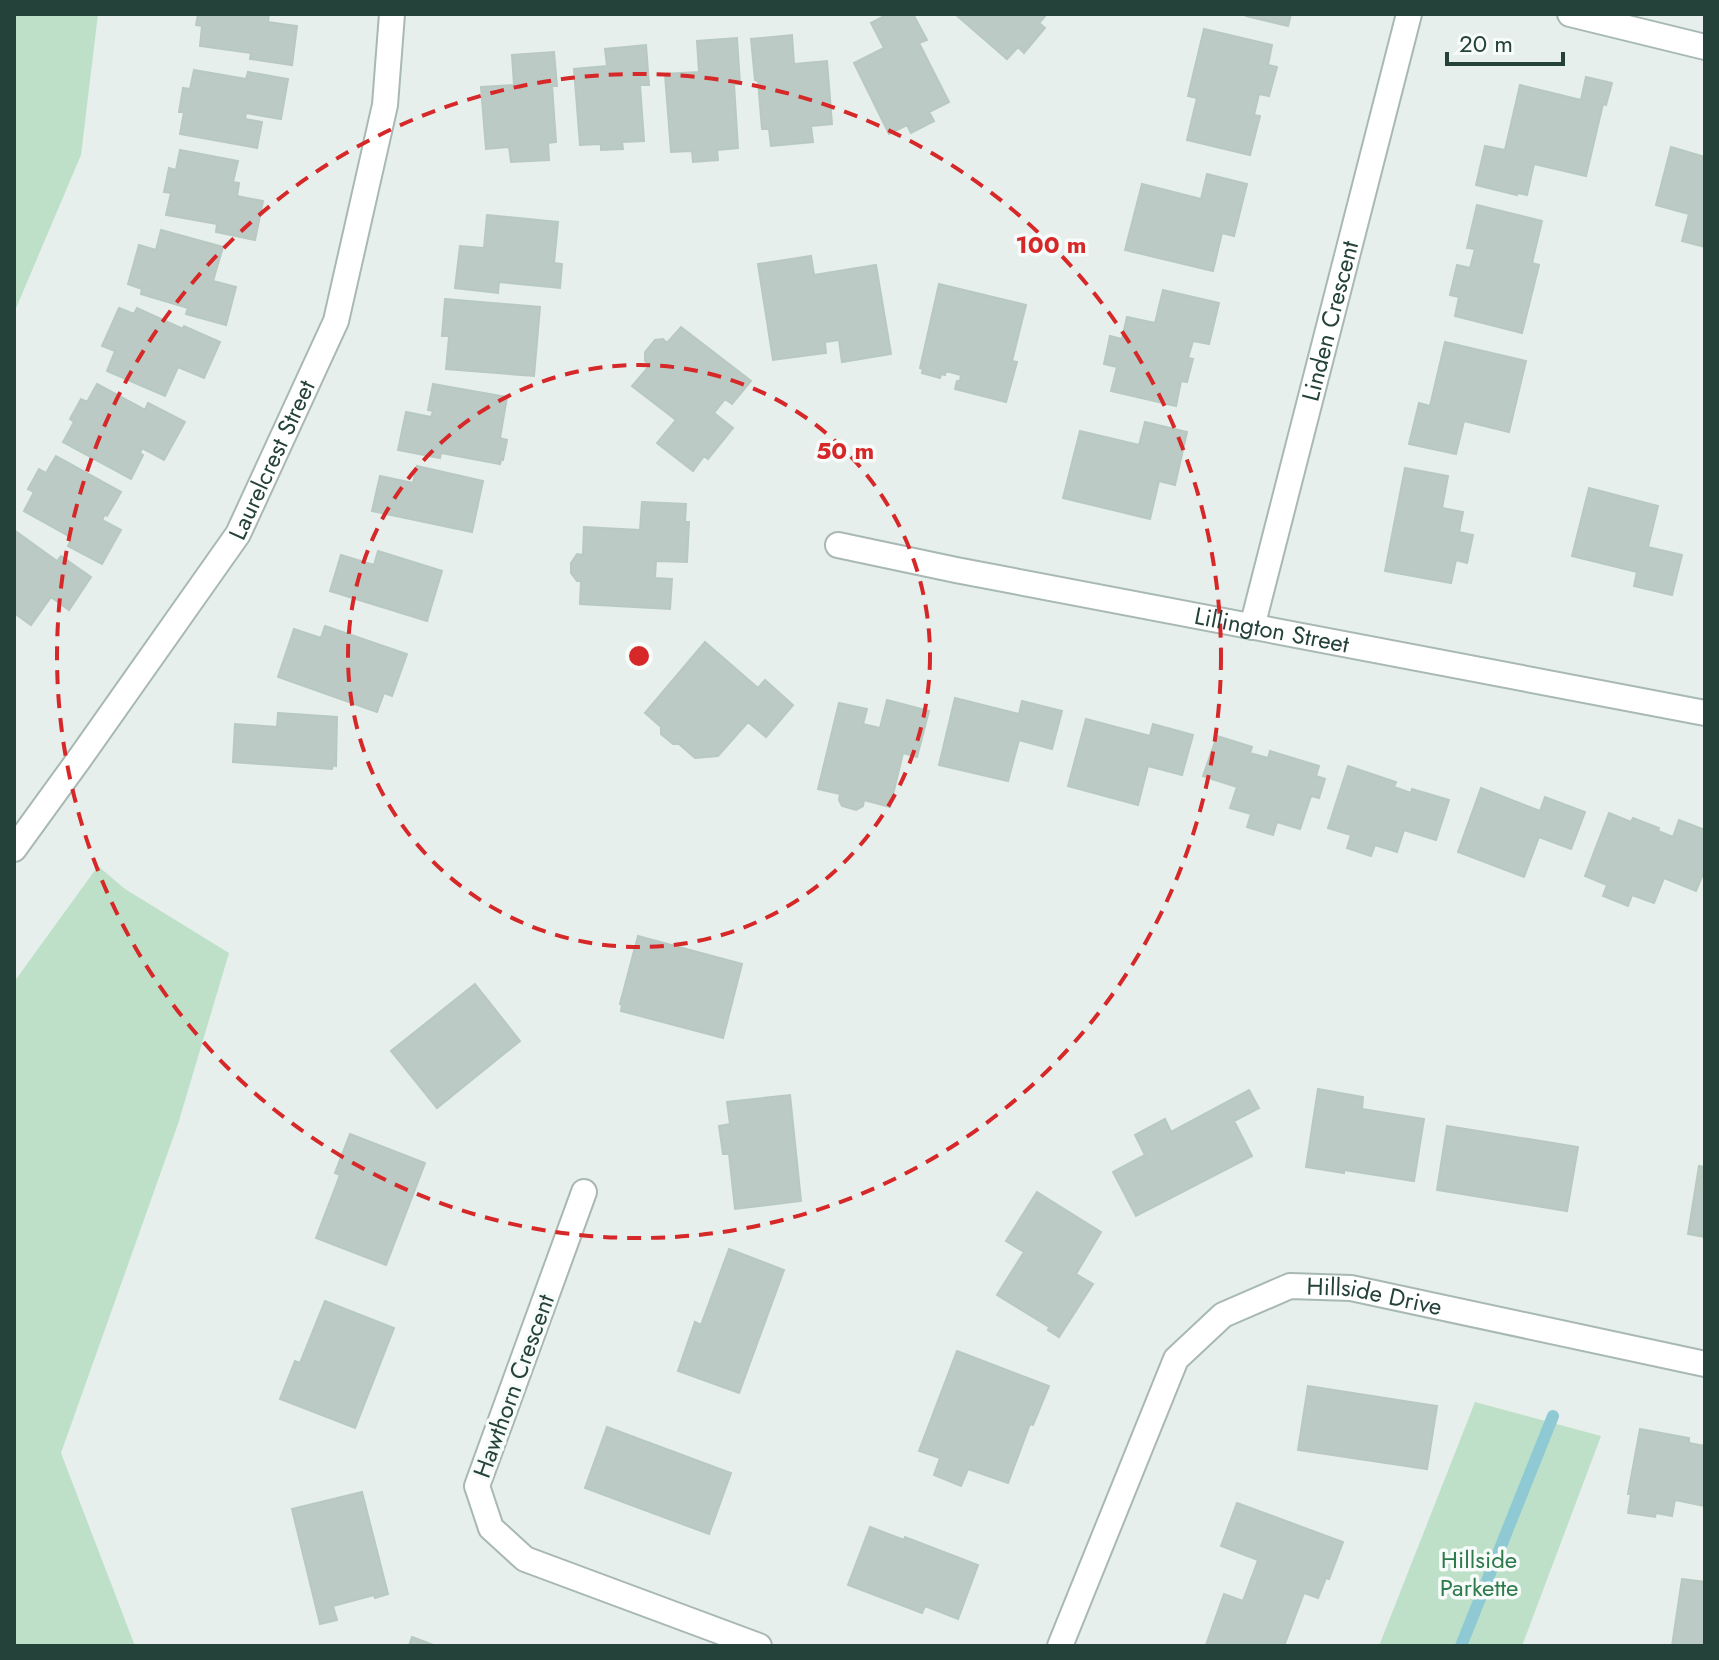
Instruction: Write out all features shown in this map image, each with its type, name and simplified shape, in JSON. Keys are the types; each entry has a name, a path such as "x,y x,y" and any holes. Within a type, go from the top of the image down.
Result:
{"street":[{"name":"Laurelcrest Street","path":"14,849 238,534 336,321 385,105 392,14"},
{"name":"Linden Crescent","path":"1252,627 1409,14"},
{"path":"1570,14 1705,47"},
{"name":"Lillington Street","path":"838,545 1705,713"},
{"name":"Hawthorn Crescent","path":"584,1192 477,1486 491,1528 525,1559 759,1646"},
{"name":"Hillside Drive","path":"1060,1646 1176,1359 1223,1315 1290,1286 1351,1288 1705,1364"}],"green space":[{"path":"14,14 98,14 81,155 14,313"},
{"path":"98,866 125,889 229,953 178,1124 61,1453 135,1646 14,1646 14,982"},
{"name":"Hillside Parkette","path":"1475,1402 1601,1436 1522,1646 1379,1646"}],"building":[{"path":"198,14 269,14 268,22 297,26 292,65 250,59 251,53 200,46 202,26 196,25"},
{"path":"888,14 913,14 927,40 919,43 949,102 929,112 934,121 911,133 907,125 889,134 854,63 884,48 871,23"},
{"path":"955,14 1047,14 1039,23 1045,28 1024,53 1018,47 1007,59"},
{"path":"1246,14 1291,14 1288,26"},
{"path":"1204,29 1272,45 1268,65 1277,67 1269,96 1259,94 1254,115 1260,116 1250,155 1187,140 1197,98 1188,96"},
{"path":"792,35 794,64 827,61 832,124 811,126 813,142 771,146 769,129 762,129 751,39"},
{"path":"737,38 740,84 734,84 738,148 717,150 718,160 693,162 692,151 671,152 665,74 699,72 697,41"},
{"path":"646,45 649,85 640,85 644,141 622,142 623,149 601,150 601,144 580,145 574,69 607,66 605,49"},
{"path":"554,52 557,86 552,86 556,142 548,143 549,160 511,162 509,147 486,149 481,87 514,85 512,55"},
{"path":"194,70 246,79 248,72 288,79 281,119 246,113 245,119 262,122 257,148 180,134 184,112 179,112 183,88 190,89"},
{"path":"1586,77 1612,83 1606,105 1603,104 1586,176 1534,164 1527,195 1476,185 1485,146 1505,150 1520,85 1581,100"},
{"path":"1671,147 1705,157 1705,247 1682,241 1689,214 1656,205"},
{"path":"180,150 238,161 233,182 239,183 237,196 263,201 255,240 216,232 217,224 166,215 171,193 164,192 169,168 176,170"},
{"path":"1207,174 1247,184 1234,236 1222,233 1213,271 1125,250 1142,184 1201,199"},
{"path":"1477,205 1542,221 1532,263 1539,265 1522,333 1455,316 1459,297 1450,295 1457,265 1470,268 1475,249 1467,248"},
{"path":"487,215 558,222 554,263 562,264 560,288 499,282 498,293 455,288 460,246 484,248"},
{"path":"161,230 223,247 213,281 236,287 226,325 186,314 188,308 141,294 142,289 128,284 139,245 156,250"},
{"path":"811,256 814,275 876,265 891,354 842,362 839,340 825,342 826,353 773,360 758,264"},
{"path":"939,284 1026,305 1012,361 1017,362 1006,402 955,389 961,375 946,371 940,378 922,373 923,369 920,368"},
{"path":"1163,290 1219,303 1209,344 1193,341 1188,358 1193,359 1187,382 1181,381 1176,406 1111,391 1117,367 1104,364 1110,336 1122,339 1127,317 1155,323"},
{"path":"445,299 540,307 534,376 446,369 449,336 442,336"},
{"path":"119,308 134,314 137,308 220,342 204,378 178,367 165,396 107,371 115,351 102,346"},
{"path":"681,327 751,381 732,404 725,399 714,413 733,428 708,459 704,456 693,471 657,443 676,420 632,386 650,365 645,361 645,352 655,340 663,339 667,343"},
{"path":"1445,342 1526,361 1509,432 1464,421 1456,454 1409,444 1419,403 1430,406"},
{"path":"97,384 145,410 148,403 185,422 164,460 142,448 140,453 143,455 131,479 63,442 74,422 70,419 81,399 87,402"},
{"path":"433,384 507,397 500,438 507,440 500,464 441,453 440,458 398,450 406,412 431,417 433,411 428,410"},
{"path":"1145,422 1187,432 1175,485 1159,481 1150,519 1063,498 1080,431 1139,445"},
{"path":"56,456 121,492 102,520 121,530 102,564 68,546 72,538 24,511 34,492 28,489 39,469 46,473"},
{"path":"417,466 483,481 472,532 372,511 380,476 413,483"},
{"path":"1405,468 1448,476 1442,508 1463,512 1459,532 1473,535 1467,563 1456,560 1451,583 1385,571"},
{"path":"1589,488 1658,506 1648,547 1682,555 1672,595 1634,586 1637,572 1572,556"},
{"path":"642,502 686,504 685,522 689,522 687,562 656,561 655,578 672,579 670,609 580,604 581,581 577,581 571,573 571,563 577,554 583,555 584,527 640,530"},
{"path":"14,530 57,561 61,556 91,577 69,610 51,597 31,625 14,613"},
{"path":"378,551 442,571 427,621 330,591 341,555 374,565"},
{"path":"325,626 407,654 392,696 384,693 377,712 278,677 294,629 321,638"},
{"path":"705,642 758,688 765,680 793,705 766,737 748,722 718,756 695,758 661,734 661,727 645,713"},
{"path":"955,698 1019,714 1022,701 1062,711 1052,749 1019,740 1008,781 939,765"},
{"path":"887,700 929,711 917,757 903,753 890,807 864,800 863,806 856,810 842,806 840,794 818,789 839,703 867,709 863,724 880,728"},
{"path":"278,713 337,717 336,766 333,765 332,769 233,762 235,724 277,727"},
{"path":"1086,719 1150,736 1153,724 1193,735 1182,775 1148,766 1138,805 1068,786"},
{"path":"1217,736 1252,747 1250,753 1268,758 1270,751 1319,766 1316,776 1325,779 1319,798 1311,796 1300,829 1277,822 1273,835 1247,827 1251,814 1230,808 1237,787 1203,776"},
{"path":"1348,766 1396,782 1394,787 1411,793 1412,789 1449,800 1436,840 1404,830 1397,852 1375,845 1371,856 1347,848 1351,835 1328,828"},
{"path":"1481,788 1540,811 1545,797 1585,812 1571,849 1539,837 1524,877 1458,852"},
{"path":"1609,813 1631,822 1633,818 1673,837 1679,820 1705,830 1705,869 1696,891 1664,878 1654,903 1632,895 1628,906 1603,896 1607,885 1585,876"},
{"path":"638,936 742,964 723,1038 621,1011 620,1004"},
{"path":"475,984 520,1041 437,1108 391,1051"},
{"path":"1318,1089 1363,1097 1362,1109 1424,1119 1414,1181 1306,1167"},
{"path":"1249,1090 1259,1108 1234,1121 1252,1156 1136,1216 1113,1172 1145,1155 1135,1135 1165,1119 1171,1132"},
{"path":"790,1095 801,1201 735,1209 729,1154 723,1154 719,1126 730,1124 727,1102"},
{"path":"1447,1126 1578,1147 1567,1211 1437,1190"},
{"path":"350,1134 425,1163 386,1265 316,1238 340,1175 335,1173"},
{"path":"1699,1166 1705,1167 1705,1237 1688,1234"},
{"path":"1037,1192 1101,1232 1076,1274 1093,1284 1059,1337 1048,1330 1049,1327 997,1295 1024,1252 1006,1241"},
{"path":"729,1249 784,1270 739,1393 678,1371 695,1322 701,1325"},
{"path":"325,1301 394,1328 355,1428 280,1399 295,1361 300,1363"},
{"path":"957,1351 1049,1386 1033,1425 1030,1424 1008,1483 968,1469 961,1486 934,1475 940,1458 919,1451"},
{"path":"1308,1386 1437,1406 1427,1469 1298,1450"},
{"path":"607,1427 731,1473 709,1534 585,1488"},
{"path":"1640,1429 1689,1438 1689,1443 1705,1446 1705,1506 1675,1500 1672,1516 1628,1513 1631,1494 1628,1494"},
{"path":"362,1492 388,1594 333,1606 337,1620 320,1624 292,1509"},
{"path":"1237,1503 1343,1542 1318,1598 1304,1593 1284,1646 1206,1645 1224,1594 1243,1601 1258,1560 1221,1546"},
{"path":"870,1527 978,1565 958,1619 925,1606 922,1613 848,1585"},
{"path":"1682,1579 1705,1582 1705,1646 1672,1646"},
{"path":"412,1637 436,1646 409,1646"}],"waterway":[{"path":"1461,1646 1553,1416"}]}
